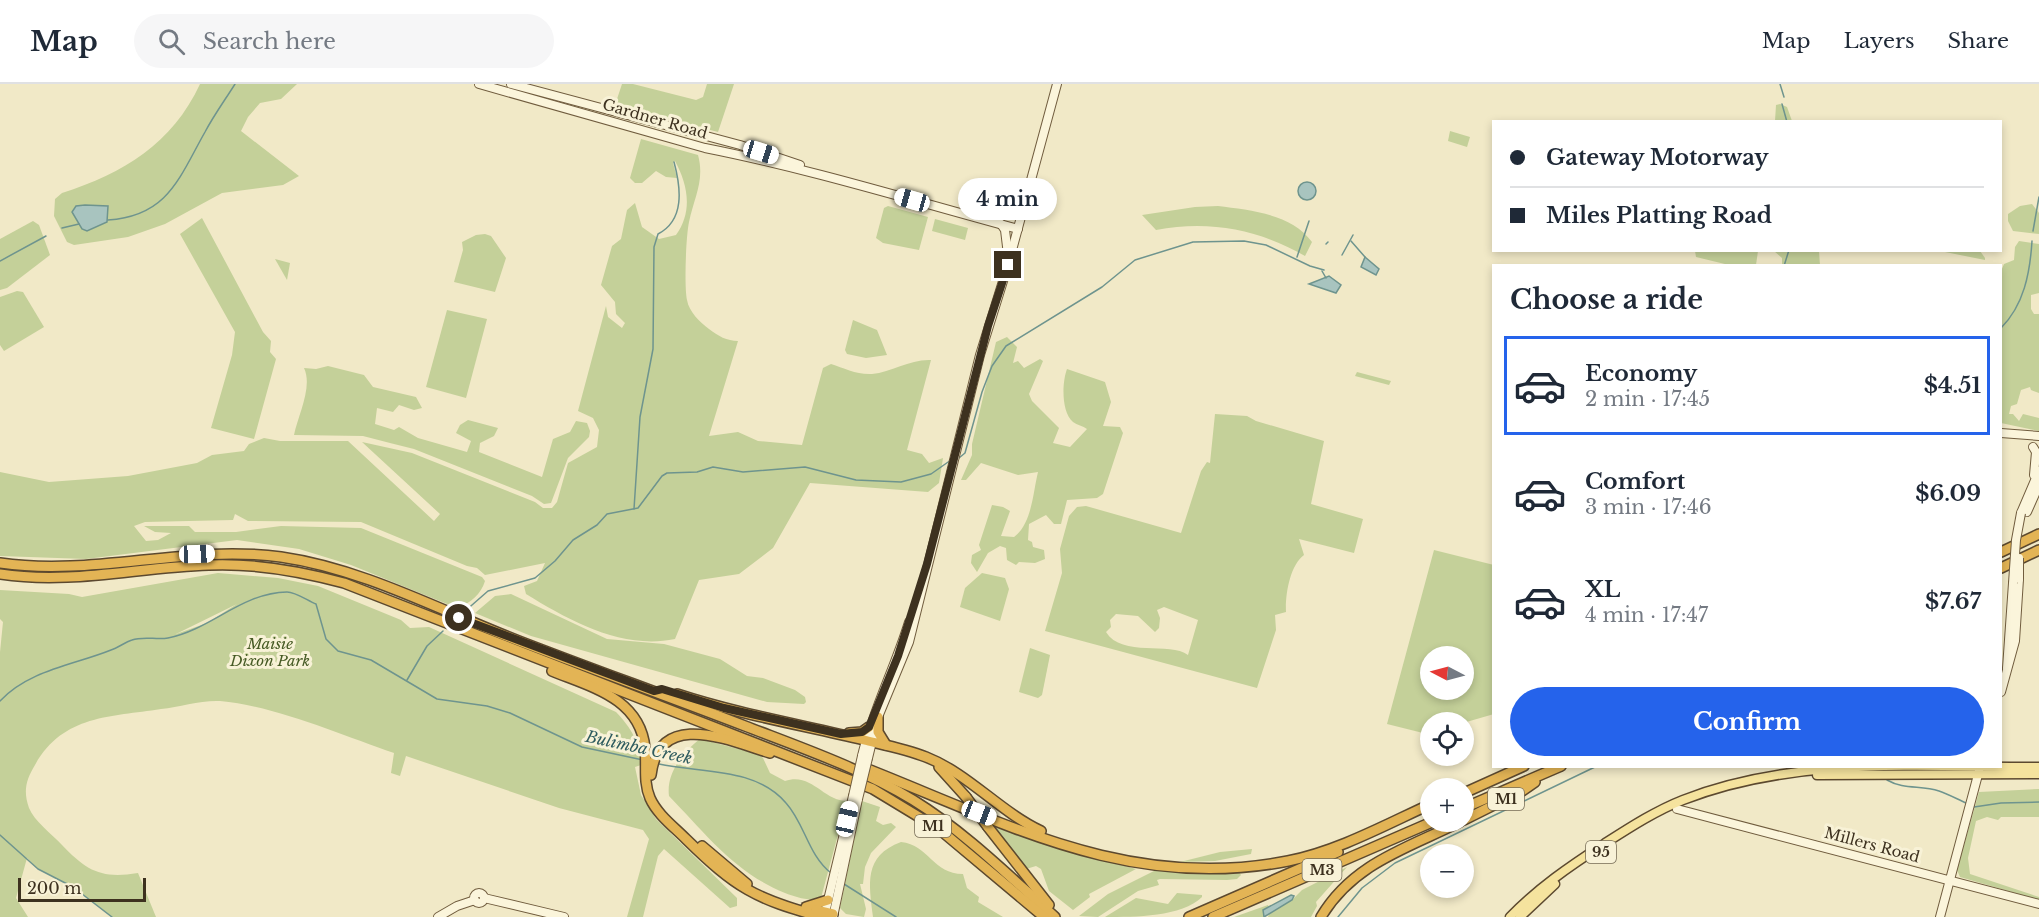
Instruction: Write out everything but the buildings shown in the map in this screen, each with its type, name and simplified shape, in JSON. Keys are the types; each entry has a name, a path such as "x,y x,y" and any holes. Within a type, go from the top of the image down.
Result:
{"highway":[{"path":"2002,552 2039,534"},
{"path":"2002,568 2039,550"},
{"name":"M1","path":"0,563 85,567 211,553 253,554 301,561 372,581 492,631 814,752 854,764 1076,850 1150,867 1210,870 1289,861 1329,849 1420,809"},
{"name":"M1","path":"0,574 85,578 210,565 288,570 365,590 859,782 912,810 998,879 1007,892 1036,917"},
{"path":"494,642 505,651 615,698 636,718 646,751 655,800 662,810 746,884 772,897 828,915"},
{"path":"654,691 662,689 724,708 886,745 928,758 964,777 1029,825 1119,861"},
{"path":"878,717 879,735 886,745"},
{"path":"841,734 862,732 869,727"},
{"path":"790,755 778,756 696,733 673,739 658,753 649,768 647,789 655,807 724,875 765,900 828,915"},
{"path":"814,752 878,780 930,811 1055,917"},
{"path":"928,758 949,776 1030,883 1061,917"},
{"name":"M1","path":"1474,788 1520,768"},
{"name":"M1","path":"1474,815 1522,791 1557,768"},
{"path":"1474,804 1546,773"},
{"name":"M3","path":"1189,917 1420,816"},
{"name":"M3","path":"1213,917 1420,827"},
{"name":"M1","path":"1321,917 1345,886 1371,864 1439,832"},
{"path":"998,879 1044,917"},
{"path":"806,908 828,900"}],"main road":[{"name":"Gardner Road","path":"479,84 705,148 738,153 824,175 1018,229"},
{"name":"Gardner Road","path":"511,84 740,145 782,158 824,175"},
{"path":"868,741 909,642 988,326 1008,265 1057,84"},
{"path":"582,104 593,111 593,116"},
{"path":"1001,224 1006,234 1008,265"},
{"path":"2002,434 2039,436"},
{"path":"2033,447 2036,452 2037,482"},
{"path":"2002,688 2007,669 2016,581 2016,540 2039,471"},
{"path":"828,915 865,757 869,727 898,656 927,564"},
{"name":"95","path":"1520,917 1568,874 1631,833 1693,802 1762,782 1801,776 2039,767"},
{"path":"1940,917 1980,769"},
{"name":"95","path":"1510,917 1569,866 1654,814 1705,792 1793,771 1980,769 2039,774"},
{"path":"1693,802 1692,808 1699,813"},
{"name":"Millers Road","path":"1677,809 2039,904"},
{"path":"828,915 828,900 835,888"},
{"path":"438,917 457,906 475,900 480,903 484,898 564,917"}],"green space":[{"path":"200,84 297,84 281,99 260,103 248,117 241,131 299,176 283,185 222,193 165,224 128,237 74,245 67,242 54,216 55,199 62,193 126,166 144,154 175,124 189,105","holes":["76,206 108,206 107,222 87,231 82,229 72,212"]},
{"path":"622,84 633,84 696,100 703,97 707,84 734,84 718,132 615,105"},
{"path":"1776,105 1787,107 1792,120 1775,120"},
{"path":"1450,131 1470,137 1467,147 1448,141"},
{"path":"641,139 698,155 700,181 687,238 687,300 692,313 706,326 723,338 738,341 709,436 738,432 758,441 802,445 823,368 831,364 856,372 872,374 916,361 931,360 907,450 922,454 929,463 943,458 939,483 928,492 810,483 773,548 739,574 699,580 675,639 655,641 616,637 597,631 560,614 526,594 524,586 537,581 545,563 485,575 477,568 467,566 361,522 248,521 235,514 233,520 145,522 134,526 146,541 158,540 171,533 155,532 144,526 189,526 195,532 236,532 281,526 361,528 482,577 485,581 481,590 467,604 457,608 351,565 299,549 237,540 86,559 0,556 0,472 49,482 128,476 197,463 212,455 244,451 249,444 264,438 280,441 348,441 434,521 440,514 362,442 412,453 535,502 543,508 552,508 557,502 568,463 597,447 599,430 593,418 578,411 606,306 608,317 622,328 625,323 616,314 615,302 601,285 612,246 621,239 627,210 635,203 642,227 659,239 676,235 685,217 686,189 675,161 673,163 677,178 666,177 656,171 642,183 635,183 630,178"},
{"path":"2032,204 2039,213 2039,234 2013,231 2008,221 2008,214 2020,206"},
{"path":"888,206 928,217 919,250 883,243 876,238 884,208"},
{"path":"1218,206 1257,212 1282,219 1304,233 1312,242 1305,256 1269,239 1233,229 1195,226 1156,230 1142,215"},
{"path":"202,218 263,332 271,341 270,352 276,359 254,439 211,428 232,355 235,332 180,234"},
{"path":"935,219 968,228 965,240 932,231"},
{"path":"33,221 39,225 50,255 7,288 0,290 0,239"},
{"path":"476,235 491,236 506,258 495,292 454,282 463,250 462,242"},
{"path":"2019,241 2039,244 2039,293 2031,295 2031,309 2034,314 2039,314 2039,393 2031,390 2030,387 2021,390 2017,404 2011,406 2009,414 2013,414 2019,421 2023,414 2039,418 2039,431 2002,423 2002,269 2004,264 2014,260 2015,247"},
{"path":"1695,252 1758,252 1756,264 1725,264 1696,257"},
{"path":"1775,252 1819,252 1820,264 1782,264 1782,258"},
{"path":"1945,252 1981,252 1985,260"},
{"path":"275,259 290,263 287,280"},
{"path":"17,291 23,292 44,327 4,351 0,345 0,297"},
{"path":"447,310 487,319 466,398 426,387"},
{"path":"853,320 877,330 887,355 866,358 847,354 845,350"},
{"path":"1007,337 1017,347 1013,363 1018,361 1024,368 1040,359 1043,361 1029,394 1032,401 1059,428 1053,443 1070,447 1087,429 1073,422 1066,411 1064,381 1067,369 1105,382 1111,402 1103,426 1120,427 1123,433 1103,494 1097,498 1067,500 1061,524 1054,524 1046,515 1029,524 1028,540 1032,542 1033,547 1044,550 1045,559 1035,563 1019,562 1016,565 1007,560 1006,548 1000,546 988,553 977,572 971,563 972,555 981,550 979,545 992,505 1010,511 1001,536 1014,537 1025,524 1028,516 1038,472 1018,475 981,463 966,480 961,480 972,455 972,444 996,342"},
{"path":"328,366 364,375 373,387 416,397 422,408 414,410 399,405 393,412 377,408 375,424 394,430 399,427 418,438 467,452 471,441 456,433 460,425 468,420 498,428 494,436 480,443 479,452 542,477 553,439 570,432 576,421 587,423 590,431 589,437 568,458 551,503 544,504 532,496 414,449 363,436 294,435 306,392 304,368 316,369"},
{"path":"1357,372 1391,381 1389,385 1355,376"},
{"path":"1215,414 1247,416 1256,421 1324,441 1311,504 1363,519 1354,553 1299,539 1304,555 1295,566 1289,581 1286,612 1275,615 1276,630 1257,688 1045,631 1062,573 1060,549 1069,516 1077,507 1086,506 1181,533 1201,471 1207,462 1210,463","holes":["1164,607 1198,620 1188,655 1170,649 1123,645 1113,640 1106,632 1111,627 1110,620 1116,614 1138,616 1155,632 1159,628 1160,618 1157,610"]},
{"path":"1434,550 1492,564 1492,715 1474,720 1474,712 1420,712 1420,732 1387,724"},
{"name":"Maisie Dixon Park","path":"218,573 278,578 318,586 401,620 410,628 429,627 616,712 636,742 641,765 635,767 641,795 656,819 737,898 737,906 730,908 664,849 658,856 643,917 627,917 649,839 643,830 559,808 406,756 400,776 391,773 394,753 285,715 241,704 213,701 106,717 74,727 59,736 46,749 29,776 26,791 27,802 31,813 39,823 87,867 104,874 138,873 156,917 112,917 73,887 38,869 27,858 16,898 28,917 0,917 0,652 3,622 0,619 0,590 69,594 82,597","holes":["237,604 207,623 176,634"]},
{"path":"982,573 1005,578 1009,589 1000,621 960,607 965,588"},
{"path":"511,594 607,639 664,644 720,659 747,676 763,678 795,690 805,697 806,702 804,704 767,702 531,636 475,613 495,596"},
{"path":"1030,648 1050,655 1042,695 1038,698 1019,692"},
{"path":"700,739 758,754 763,758 770,773 785,781 803,780 831,797 847,801 821,898 807,899 794,896 767,885 751,875 708,838 669,796 673,771 688,750"},
{"path":"2039,789 2039,817 2001,817 1998,820 1987,817 1976,821 1968,858 1970,874 2039,897 2039,900 1960,877 1957,870 1979,792"},
{"path":"862,801 880,807 876,821 883,825 891,823 896,827 871,853 865,867 863,884 860,884 866,909 864,917 846,914 840,908"},
{"path":"998,827 1047,844 1136,869 1089,894 1090,897 1073,910 1049,891 1041,869 1036,866 1026,869 996,830"},
{"path":"901,842 918,848 945,869 963,874 967,888 979,897 978,902 1003,917 873,917 870,882 874,863 889,848"},
{"path":"1252,849 1251,854 1215,861 1180,862 1220,852"},
{"path":"1347,867 1316,902 1317,906 1311,917 1268,917 1270,911 1292,900 1302,890"},
{"path":"1154,871 1239,872 1241,875 1237,879 1227,880 1160,879 1157,880 1159,885 1138,891 1098,917 1079,916 1108,894"},
{"path":"1177,893 1202,895 1202,897 1183,909 1170,912 1144,916 1105,917 1136,898 1168,904"},
{"path":"1268,905 1269,907 1263,910 1264,917 1234,917"}],"water":[{"path":"1303,182 1311,182 1316,187 1314,198 1303,200 1298,195 1298,187"},
{"path":"76,206 108,206 107,222 87,231 82,229 72,212"},
{"path":"1365,257 1379,269 1376,275 1361,267"},
{"path":"1329,276 1341,285 1336,293 1309,284"},
{"path":"1291,895 1294,896 1292,900 1264,917 1263,910"}],"waterway":[{"path":"108,220 128,217 145,211 169,192 235,84"},
{"path":"1780,84 1784,97"},
{"path":"1782,104 1786,120"},
{"path":"634,509 640,417 653,349 654,247 658,234 667,228 677,212 679,193 674,162"},
{"path":"2033,231 2039,197"},
{"path":"1297,257 1309,221"},
{"path":"62,228 79,224"},
{"path":"1342,255 1353,235"},
{"path":"0,261 46,236"},
{"path":"959,458 965,453 982,392 992,366 1006,346 1102,287 1135,260 1193,242 1244,241 1266,245 1310,266 1324,270"},
{"path":"1351,241 1365,257"},
{"path":"2002,327 2015,309 2024,288 2030,265 2032,241"},
{"path":"1785,264 1788,252"},
{"path":"1322,271 1326,278"},
{"path":"464,612 488,591 535,578 555,561 573,540 597,525 607,514 638,508 662,476 667,473 697,472 713,467 743,472 805,467 856,480 901,482 931,474 951,460"},
{"name":"Bulimba Creek","path":"0,701 24,682 38,675 114,649 132,640 168,638 184,633 255,598 291,592 316,604 326,639 338,651 371,660 437,699 487,706 510,713 582,747 643,760"},
{"path":"407,680 427,646 443,631"},
{"name":"Bulimba Creek","path":"659,764 727,773 759,783 774,791 792,811 817,857 831,873"},
{"path":"1338,917 1362,888 1395,863 1593,768"},
{"path":"1887,780 1900,785 1939,791 1966,803"},
{"path":"1974,807 2001,803 2039,802"},
{"name":"Bulimba Creek","path":"0,835 38,869 73,887 112,917"},
{"name":"Bulimba Creek","path":"844,884 896,917"}],"route":[{"path":"459,618 654,691 662,689 724,708 841,734 864,731 869,727 876,705 898,656 927,564 979,359 1008,265"}]}
